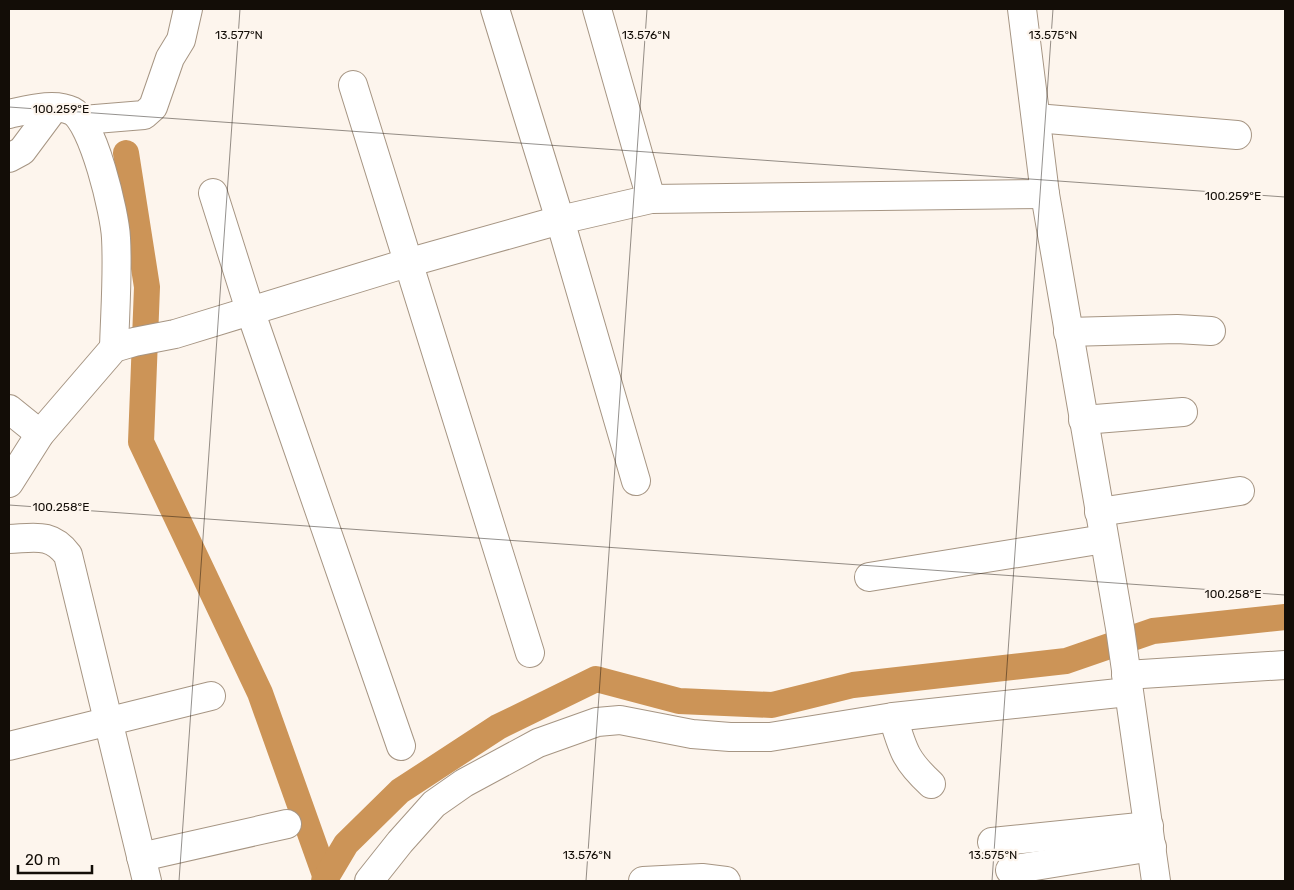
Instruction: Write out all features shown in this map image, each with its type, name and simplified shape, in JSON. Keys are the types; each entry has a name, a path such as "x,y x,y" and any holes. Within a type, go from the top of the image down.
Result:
{"street":[{"path":"85,123 144,114 153,107 170,58 181,40 188,9"},
{"path":"495,9 560,220 636,481"},
{"path":"596,9 651,199"},
{"path":"1022,9 1045,194 1120,628 1156,881"},
{"path":"353,85 530,653"},
{"path":"9,114 62,107 74,112 85,123 102,171 116,236 124,345"},
{"path":"9,158 22,151 54,108"},
{"path":"1036,118 1237,135"},
{"path":"213,193 250,310 401,746"},
{"path":"9,483 40,434 124,345 175,334 407,263 560,220 651,199 1045,194"},
{"path":"1068,332 1177,329 1211,331"},
{"path":"9,409 40,434"},
{"path":"1083,420 1183,412"},
{"path":"1099,512 1240,491"},
{"path":"9,539 49,538 61,545 68,555 144,869 287,824"},
{"path":"869,577 1104,539"},
{"path":"370,881 400,842 434,804 464,783 538,743 597,722 620,720 692,734 770,737 1126,677 1285,666"},
{"path":"9,746 211,696"},
{"path":"893,717 903,752 913,767 931,784"},
{"path":"992,842 1150,836"},
{"path":"1010,870 1150,836"},
{"path":"644,881 702,878 726,881"}],"waterway":[{"path":"126,153 147,287 141,442 260,693 326,878"},
{"path":"324,881 346,844 400,791 498,727 596,679 679,701 772,705 853,685 1066,661 1153,631 1285,617"}]}
